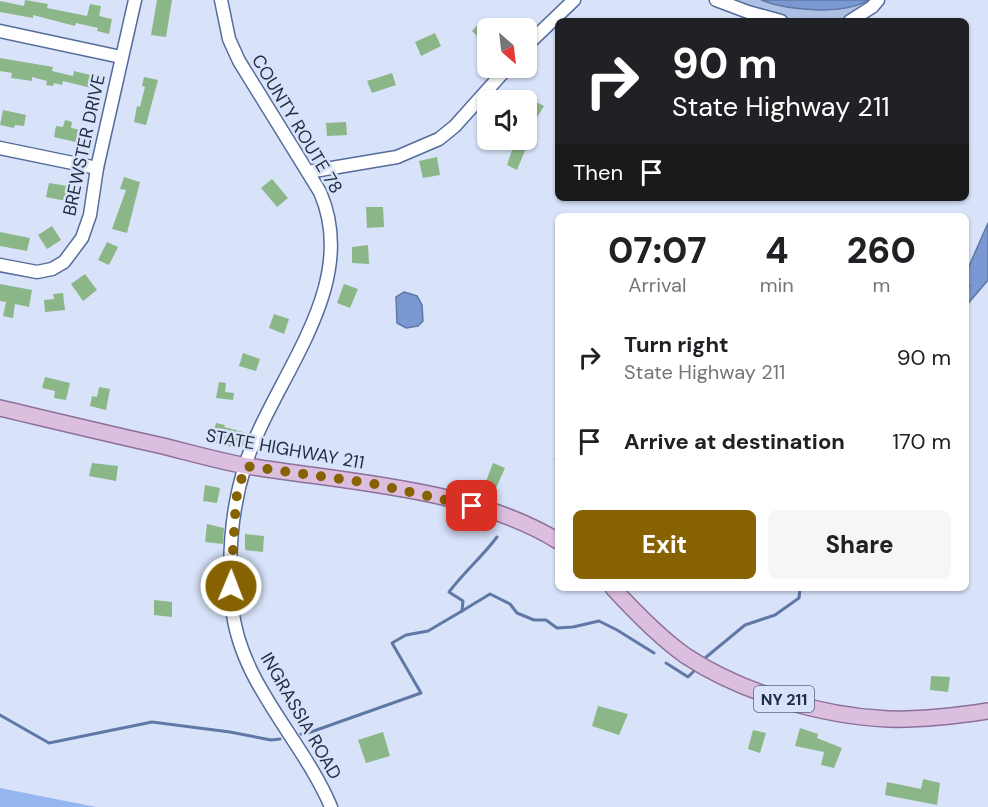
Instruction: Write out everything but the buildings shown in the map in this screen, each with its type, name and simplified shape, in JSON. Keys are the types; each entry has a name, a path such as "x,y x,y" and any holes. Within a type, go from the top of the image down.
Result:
{"main road":[{"name":"STATE HIGHWAY 211","path":"0,408 245,466 370,483 453,500 508,516 555,540"},
{"name":"NY 211","path":"616,591 656,631 686,656 716,673 765,694 828,712 890,719 988,711"}],"street":[{"name":"BREWSTER DRIVE","path":"0,265 37,272 52,269 64,262 82,238 90,215 97,168 135,0"},
{"name":"COUNTY ROUTE 78","path":"221,0 229,39 239,61 308,172 326,206 331,227 330,265 325,290 315,318 255,437 245,466"},
{"path":"555,18 574,0"},
{"path":"716,0 770,18"},
{"path":"855,18 872,7 878,0"},
{"path":"537,35 555,18"},
{"path":"0,31 121,57"},
{"path":"308,172 397,157 439,139 455,126 498,78"},
{"path":"0,148 97,168"},
{"name":"INGRASSIA ROAD","path":"245,466 236,499 231,567 235,625 246,661 261,691 314,773 331,807"}],"shaded area":[{"path":"709,0 869,0 848,18 783,18"},
{"path":"761,0 868,0 845,8 815,10 772,4"},
{"path":"988,223 988,280 969,302 969,266"},
{"path":"404,292 417,296 422,305 423,321 418,326 406,328 397,323 396,297"},
{"path":"0,788 96,807 0,807"}],"waterway":[{"path":"301,734 421,693 392,643 406,635 428,631 462,611 463,601 449,592 497,537"},
{"path":"705,658 745,625 775,615 799,598 800,591"},
{"path":"462,611 490,594 510,604 517,613 534,620 546,620 557,628 599,621 654,653"},
{"path":"666,663 688,677 694,671"},
{"path":"0,715 49,743 152,722 271,740 280,739"}],"route":[{"path":"231,586 236,499 245,466 370,483 472,506"}]}
